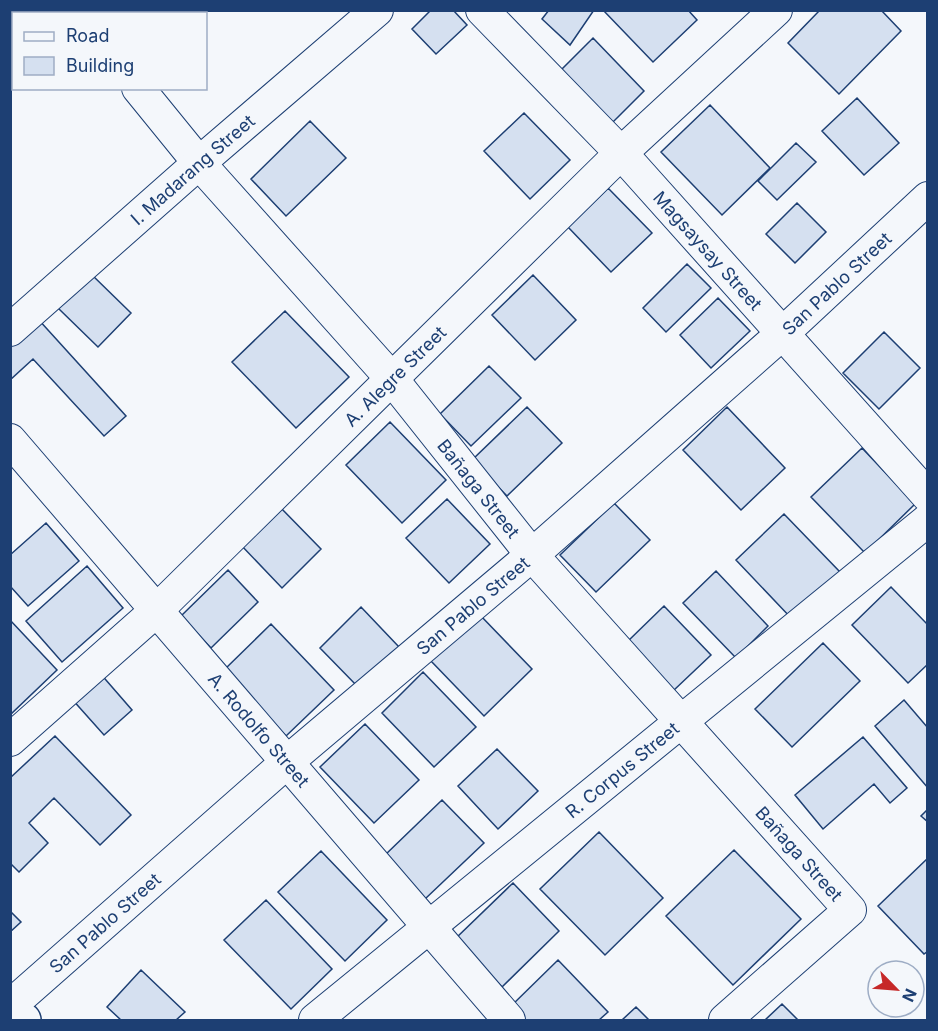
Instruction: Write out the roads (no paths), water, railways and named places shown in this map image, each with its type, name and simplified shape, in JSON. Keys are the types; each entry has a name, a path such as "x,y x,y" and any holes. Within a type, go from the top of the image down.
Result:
{"main road":[{"path":"10,1011 24,1020"}],"street":[{"name":"I. Madarang Street","path":"10,330 377,10"},
{"name":"Magsaysay Street","path":"482,10 621,153 927,496"},
{"name":"A. Alegre Street","path":"10,740 157,610 621,153 776,10"},
{"name":"Bañaga Street","path":"140,90 199,163 392,379 532,555 850,910 725,1020"},
{"name":"San Pablo Street","path":"10,1006 287,762 532,555 783,333 927,198"},
{"name":"A. Rodolfo Street","path":"10,440 509,1020"},
{"name":"R. Corpus Street","path":"315,1020 927,520"}]}
